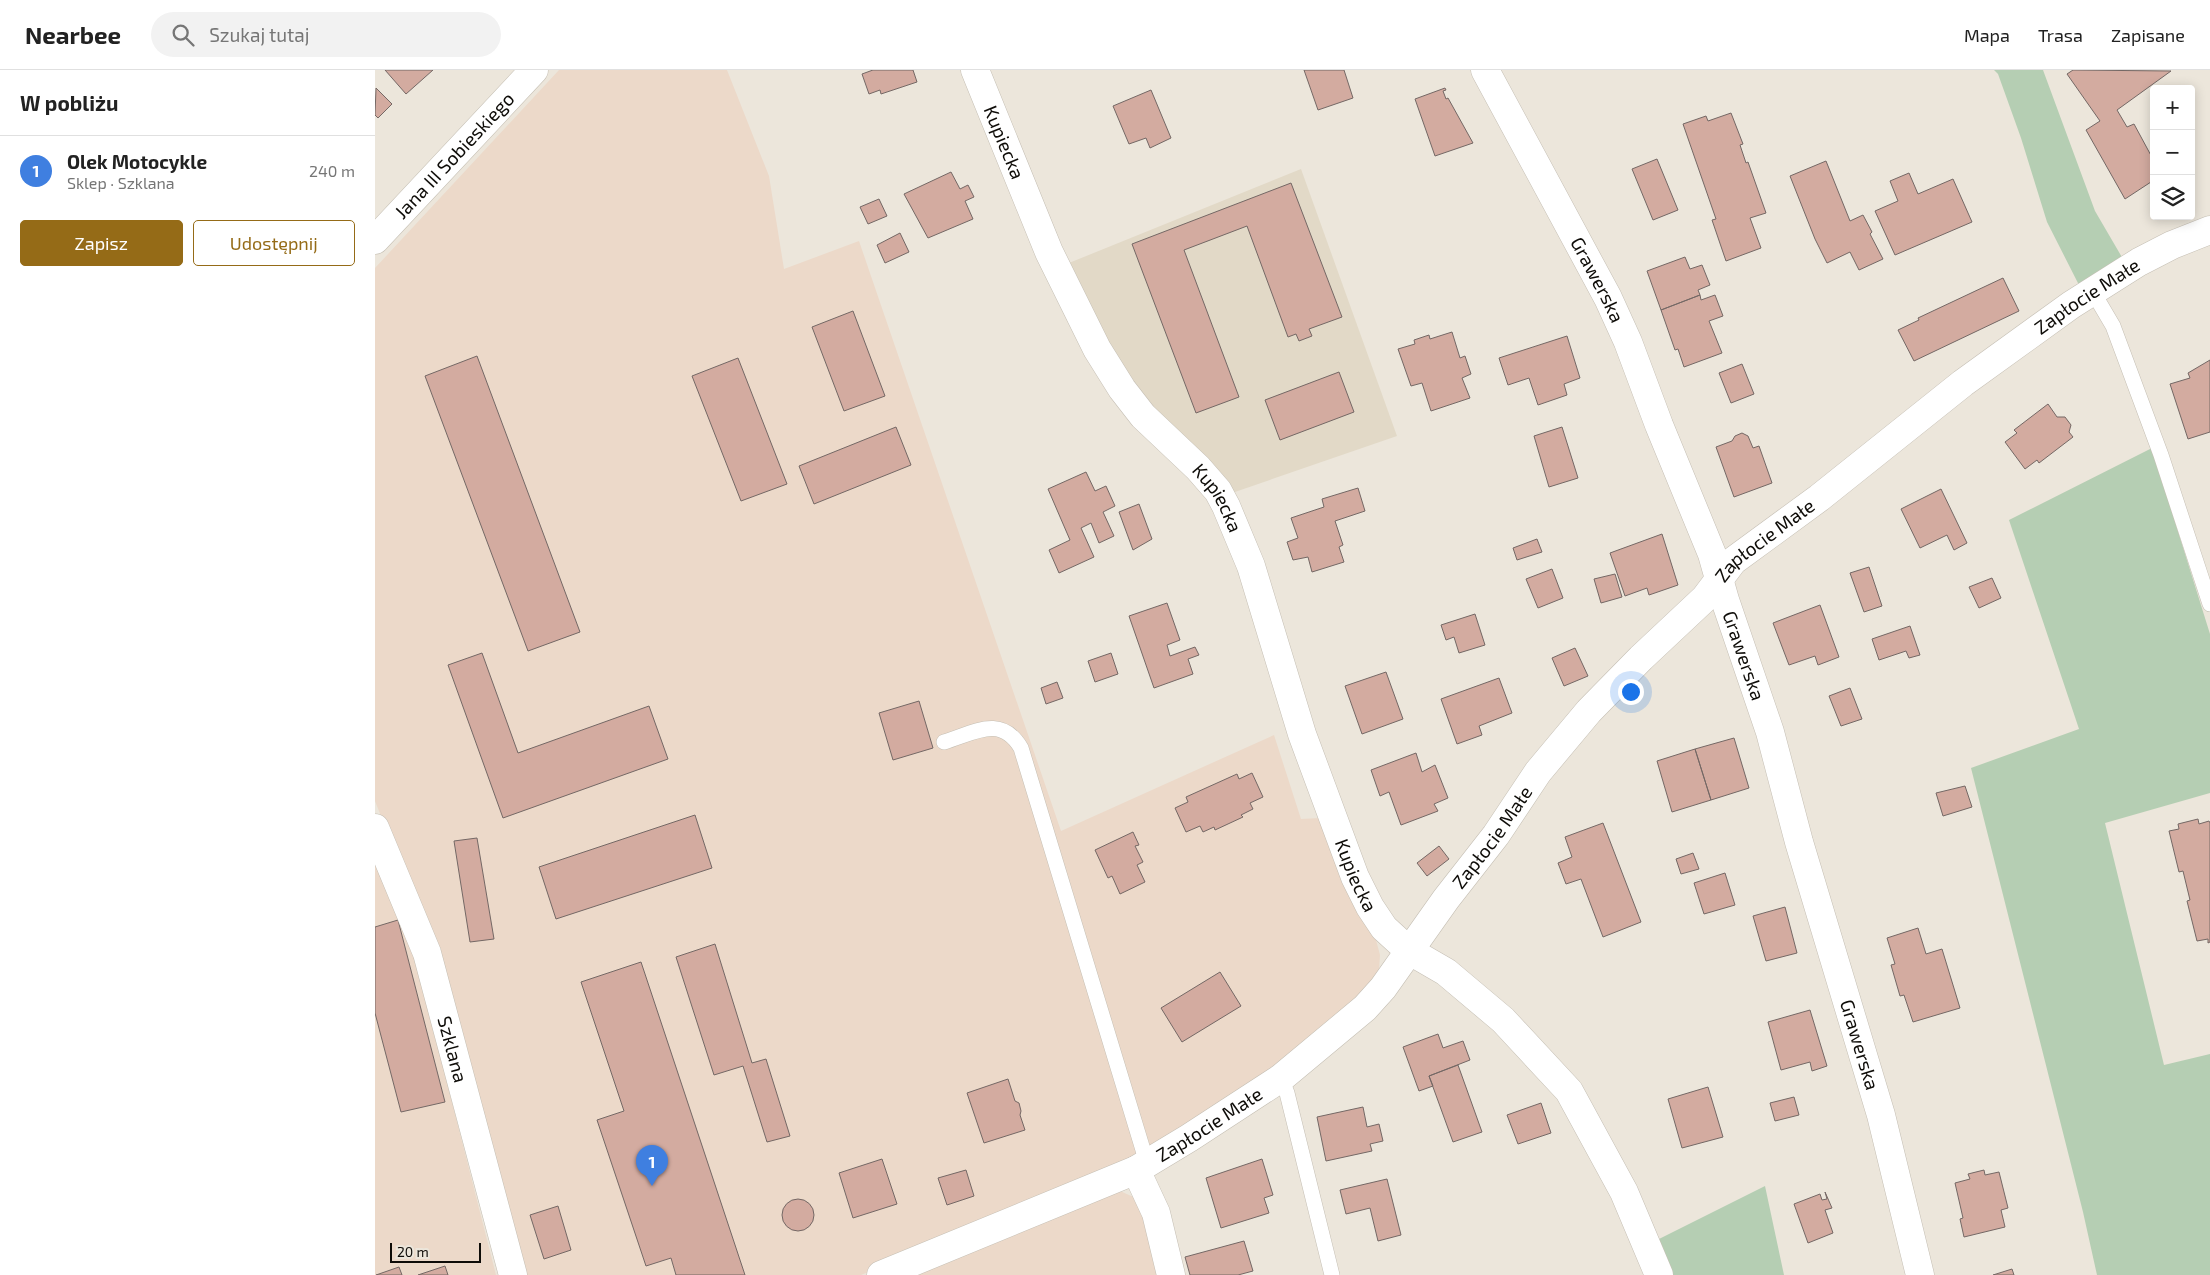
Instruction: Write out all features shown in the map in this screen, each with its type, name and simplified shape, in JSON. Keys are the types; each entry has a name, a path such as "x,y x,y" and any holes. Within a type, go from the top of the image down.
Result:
{"street":[{"name":"Jana III Sobieskiego","path":"375,240 534,70"},
{"name":"Kupiecka","path":"975,70 1049,252 1097,349 1143,416 1198,468 1218,491 1226,506 1251,566 1302,734 1355,877 1384,928 1408,950"},
{"name":"Grawerska","path":"1485,70 1616,316 1712,554 1770,732 1799,842 1881,1115 1920,1275"},
{"name":"Zapłocie Małe","path":"881,1275 1141,1166 1189,1138 1281,1078 1365,1008 1383,988 1408,950 1496,835 1538,772 1589,711 1641,658 1705,598 1719,578 1747,549 1819,498 1963,383 2046,322 2139,262 2172,245 2210,230"},
{"name":"Szklana","path":"375,828 427,954 513,1275"},
{"path":"1408,950 1446,972 1503,1020 1569,1091 1624,1192 1659,1275"},
{"name":"Zapłocie Małe","path":"1141,1166 1156,1213 1171,1275"}],"lane":[{"path":"2093,292 2113,326 2120,344 2161,455 2210,604"},
{"path":"944,742 996,727 1006,730 1016,739 1021,748 1141,1166"},
{"path":"1281,1078 1287,1092 1332,1275"}],"shaded area":[{"path":"559,70 727,70 769,176 784,269 859,241 1061,831 1274,735 1301,819 1320,818 1376,940 1380,955 1379,970 1375,984 1271,1073 1139,1154 1033,1204 861,1275 525,1275 434,950 375,801 375,268"},
{"path":"1301,169 1397,436 1232,493 1147,408 1064,265"},
{"path":"375,853 410,937 496,1275 375,1275"},
{"path":"1120,1191 1138,1199 1163,1275 900,1275"}],"green space":[{"path":"1994,70 2043,70 2095,211 2123,259 2081,289 2047,222 2021,138 1998,74"},
{"path":"2152,448 2210,634 2210,793 2105,823 2164,1065 2210,1054 2210,1275 2097,1275 2083,1212 1971,768 2079,729 2009,520"},
{"path":"1765,1186 1784,1275 1666,1275 1653,1242"}],"building":[{"path":"385,70 433,70 406,94"},
{"path":"873,70 913,70 917,82 881,94 880,90 869,94 862,74"},
{"path":"1304,70 1344,70 1353,98 1318,110"},
{"path":"2073,70 2171,71 2117,110 2127,127 2134,124 2150,154 2150,183 2125,199 2086,130 2100,121 2067,74"},
{"path":"376,88 392,104 378,118 375,115"},
{"path":"1445,88 1446,90 1443,91 1446,99 1448,98 1473,143 1435,156 1415,99"},
{"path":"1151,90 1171,138 1150,148 1146,138 1129,144 1113,106"},
{"path":"1731,113 1743,144 1740,145 1746,163 1748,162 1766,213 1750,218 1761,248 1726,261 1712,220 1716,219 1683,124 1706,116 1708,121"},
{"path":"1657,159 1678,210 1653,220 1632,169"},
{"path":"1826,161 1850,221 1863,215 1883,259 1859,270 1850,252 1827,263 1815,239 1790,176"},
{"path":"951,172 960,189 968,185 974,197 965,201 973,219 928,238 904,194"},
{"path":"1909,173 1918,194 1953,179 1972,222 1895,255 1875,211 1898,201 1890,181"},
{"path":"1291,183 1342,317 1309,329 1312,336 1299,341 1296,334 1288,337 1247,226 1184,250 1239,397 1196,413 1132,244"},
{"path":"879,199 887,216 868,224 860,207"},
{"path":"900,233 909,252 885,263 877,245"},
{"path":"1685,257 1690,269 1702,265 1710,285 1698,290 1700,295 1661,310 1647,271"},
{"path":"2003,278 2019,311 1914,361 1898,330 1919,320 1918,318"},
{"path":"1700,295 1701,300 1715,295 1723,316 1709,321 1722,353 1684,367 1678,349 1675,350 1661,310"},
{"path":"853,311 885,396 844,411 812,327"},
{"path":"1452,332 1460,358 1465,356 1471,374 1462,378 1470,398 1431,411 1422,383 1411,386 1398,349 1415,344 1414,340 1429,335 1430,339"},
{"path":"1567,336 1580,378 1564,384 1567,395 1538,405 1529,378 1508,385 1499,358"},
{"path":"477,356 580,632 528,651 425,376"},
{"path":"738,358 787,484 741,501 692,376"},
{"path":"2210,360 2210,432 2188,439 2170,384 2190,378 2188,373"},
{"path":"1742,364 1754,394 1731,403 1719,373"},
{"path":"1339,372 1354,412 1280,440 1265,400"},
{"path":"2048,404 2057,417 2065,417 2071,425 2069,432 2073,437 2039,463 2037,460 2025,469 2005,442 2017,433 2014,430"},
{"path":"896,427 911,465 814,504 799,466"},
{"path":"1562,427 1578,478 1549,487 1534,436"},
{"path":"1742,433 1748,436 1753,448 1759,446 1772,483 1734,497 1716,447 1732,441 1735,436"},
{"path":"1086,472 1095,491 1106,486 1115,506 1103,512 1114,536 1099,543 1091,523 1081,528 1094,557 1059,573 1049,550 1070,540 1048,489"},
{"path":"1358,488 1365,511 1335,521 1343,545 1339,547 1344,562 1312,572 1308,557 1293,560 1287,542 1298,538 1291,518 1324,507 1322,499"},
{"path":"1941,489 1967,543 1954,550 1947,535 1920,548 1901,509"},
{"path":"1139,504 1152,539 1133,550 1119,512"},
{"path":"1662,534 1678,585 1649,595 1647,588 1625,596 1610,553"},
{"path":"1537,539 1542,552 1517,560 1513,548"},
{"path":"1869,567 1882,606 1864,612 1850,573"},
{"path":"1552,569 1563,598 1538,608 1526,579"},
{"path":"1615,574 1622,597 1601,603 1594,579"},
{"path":"1992,578 2001,598 1979,608 1969,587"},
{"path":"1167,603 1180,640 1167,645 1170,656 1195,647 1199,655 1188,659 1193,674 1154,688 1129,616"},
{"path":"1820,605 1839,657 1818,665 1815,656 1789,665 1773,623"},
{"path":"1475,614 1485,645 1459,653 1454,637 1446,640 1441,625"},
{"path":"1910,626 1920,655 1909,658 1906,651 1879,660 1872,639"},
{"path":"1575,648 1588,676 1564,686 1552,658"},
{"path":"482,653 518,753 649,706 668,759 503,818 448,665"},
{"path":"1111,653 1118,674 1095,682 1088,661"},
{"path":"1386,672 1403,719 1362,734 1345,686"},
{"path":"1499,678 1512,713 1479,726 1482,735 1457,744 1441,699"},
{"path":"1057,682 1063,698 1046,704 1041,688"},
{"path":"1850,688 1862,719 1841,726 1829,696"},
{"path":"919,701 933,748 893,760 879,713"},
{"path":"1734,738 1749,788 1711,800 1695,749"},
{"path":"1695,749 1711,800 1672,812 1657,761"},
{"path":"1416,753 1422,772 1435,765 1448,798 1434,804 1438,811 1401,825 1389,792 1380,796 1371,770"},
{"path":"1252,773 1263,797 1250,803 1253,809 1241,815 1243,817 1215,830 1214,827 1203,832 1200,826 1186,832 1175,808 1188,802 1186,797 1237,774 1239,779"},
{"path":"1965,786 1972,807 1943,816 1936,793"},
{"path":"695,815 712,868 556,919 539,867"},
{"path":"2198,819 2199,824 2209,821 2210,823 2210,942 2208,943 2208,939 2197,941 2187,901 2190,900 2183,871 2179,872 2169,831 2179,829 2178,824"},
{"path":"1603,823 1641,922 1603,937 1581,879 1566,884 1558,863 1572,857 1565,837"},
{"path":"1133,832 1139,845 1135,846 1143,862 1137,865 1145,882 1120,894 1112,876 1108,878 1095,850"},
{"path":"477,838 494,939 470,942 454,841"},
{"path":"1439,846 1449,859 1427,876 1417,863"},
{"path":"1693,853 1699,869 1681,874 1676,859"},
{"path":"1725,873 1735,905 1704,914 1694,883"},
{"path":"1785,907 1797,953 1766,961 1753,916"},
{"path":"398,920 445,1102 401,1112 375,1013 375,927"},
{"path":"1918,928 1926,954 1942,949 1960,1008 1913,1022 1904,995 1900,996 1891,965 1895,964 1887,938"},
{"path":"715,944 752,1063 766,1059 790,1136 767,1142 743,1066 714,1075 676,957"},
{"path":"641,962 745,1275 676,1275 671,1258 646,1266 597,1120 624,1111 581,982"},
{"path":"1220,972 1241,1006 1182,1042 1161,1008"},
{"path":"1810,1010 1827,1066 1812,1071 1810,1062 1781,1070 1768,1022"},
{"path":"1438,1034 1443,1048 1463,1041 1470,1060 1429,1076 1433,1086 1419,1091 1403,1047"},
{"path":"1458,1065 1482,1132 1453,1142 1429,1076"},
{"path":"1008,1079 1015,1101 1019,1103 1020,1115 1025,1130 984,1143 967,1093"},
{"path":"1708,1087 1723,1137 1682,1148 1668,1099"},
{"path":"1794,1097 1799,1115 1775,1121 1770,1103"},
{"path":"1541,1103 1551,1133 1518,1144 1507,1115"},
{"path":"1363,1107 1367,1127 1379,1124 1383,1141 1370,1144 1372,1151 1326,1161 1317,1117"},
{"path":"882,1159 897,1204 853,1218 839,1173"},
{"path":"1262,1159 1273,1195 1264,1198 1269,1213 1221,1228 1206,1178"},
{"path":"966,1170 974,1196 947,1205 938,1178"},
{"path":"1984,1170 1985,1175 1999,1172 2008,1208 2001,1210 2005,1227 1964,1237 1960,1219 1963,1218 1955,1183 1970,1179 1968,1174"},
{"path":"1387,1179 1401,1235 1378,1241 1370,1208 1346,1214 1340,1190"},
{"path":"1825,1192 1832,1208 1825,1210 1833,1233 1808,1243 1794,1204 1820,1194 1822,1200 1827,1199"},
{"path":"798,1199 804,1200 809,1204 813,1209 813,1221 809,1226 804,1230 798,1231 792,1230 787,1226 783,1221 782,1215 783,1209 787,1204 792,1200"},
{"path":"558,1206 571,1250 544,1259 530,1215"},
{"path":"1244,1241 1253,1271 1238,1275 1190,1275 1185,1257"},
{"path":"445,1266 448,1275 418,1275"},
{"path":"399,1267 402,1275 376,1275"},
{"path":"2012,1269 2014,1275 1993,1275"}],"place":[{"name":"Olek Motocykle","path":"652,1186"}]}
